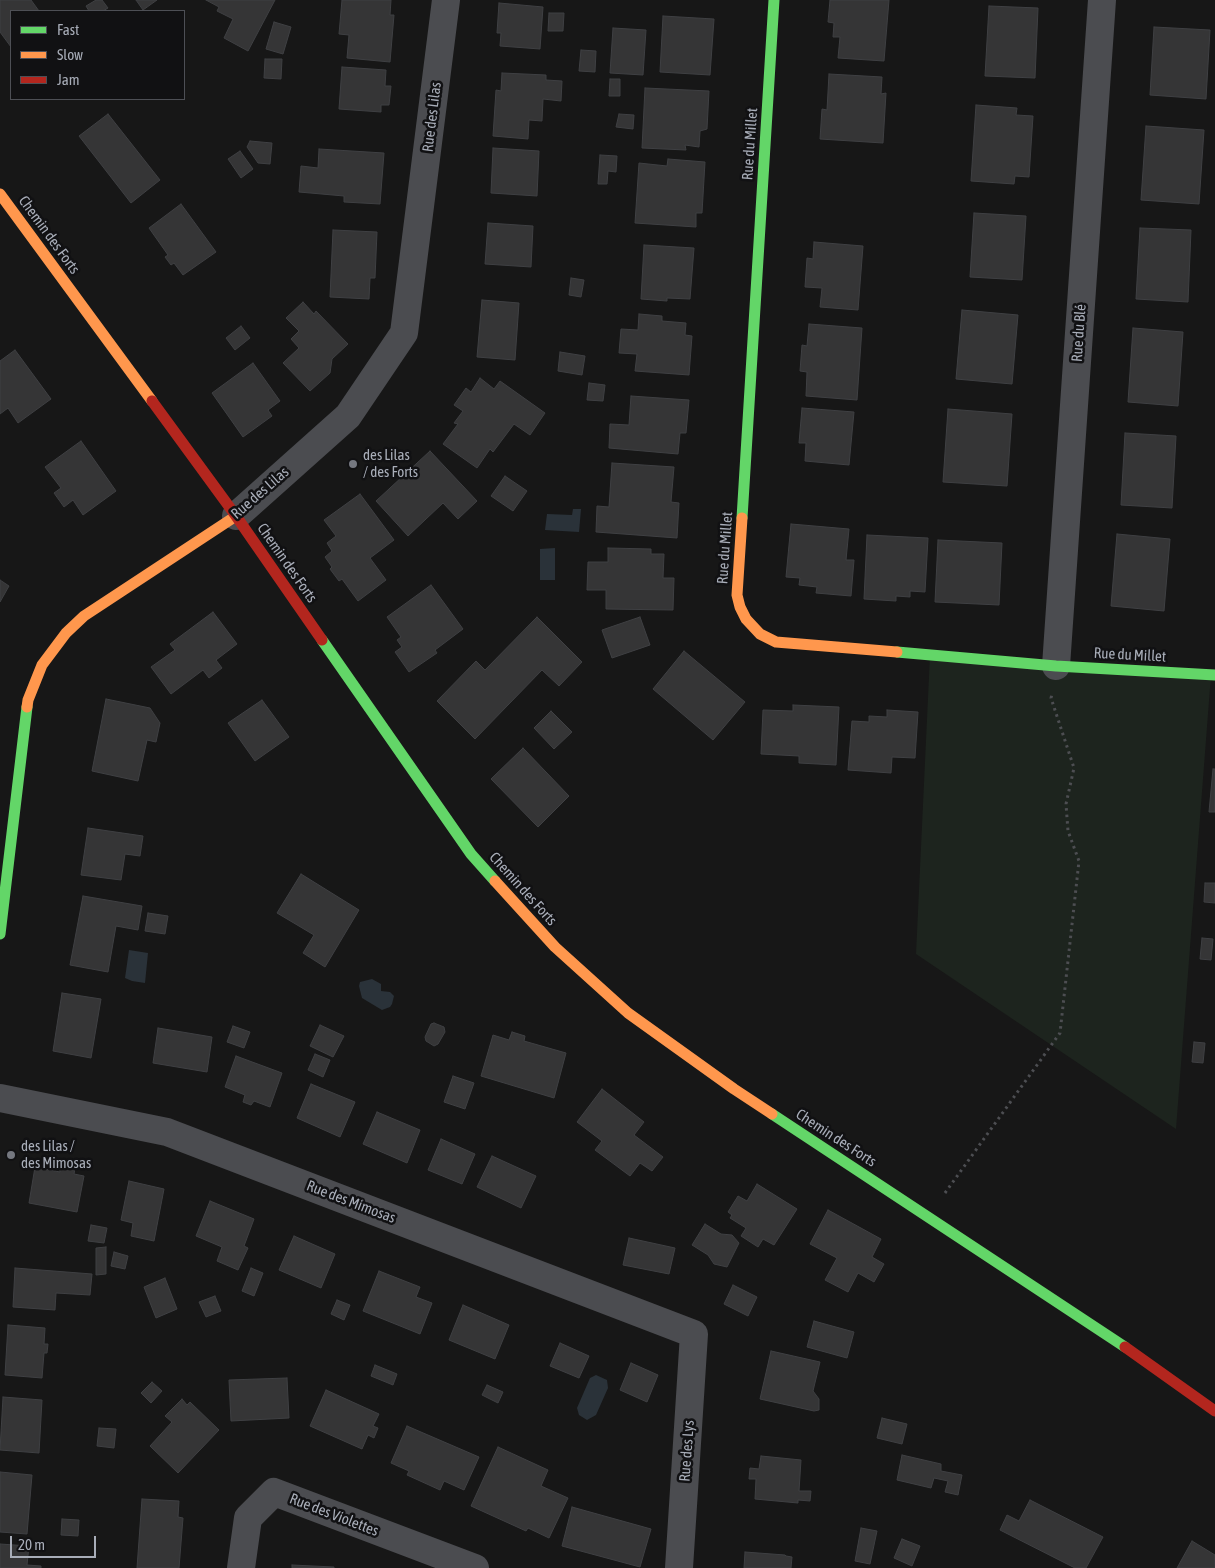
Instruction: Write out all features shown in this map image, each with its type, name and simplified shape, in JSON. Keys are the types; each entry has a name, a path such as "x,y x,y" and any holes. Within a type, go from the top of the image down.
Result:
{"street":[{"name":"Rue des Lilas","path":"0,934 8,792 28,700 42,665 66,633 84,616 236,516 348,416 404,333 446,0"},
{"name":"Rue du Millet","path":"774,0 737,595 740,608 746,619 760,634 776,642 1056,666 1215,675"},
{"name":"Rue du Blé","path":"1056,666 1102,0"},
{"name":"Chemin des Forts","path":"0,194 236,516 471,854 555,946 628,1013 734,1089 1109,1336 1215,1411"},
{"name":"Rue des Mimosas","path":"0,1098 167,1132 694,1334"},
{"name":"Rue des Lys","path":"679,1568 694,1334"},
{"name":"Rue des Violettes","path":"241,1568 248,1518 274,1492 475,1568"}],"path":[{"path":"928,1217 1060,1033 1079,861 1068,831 1066,804 1074,768 1051,698 1056,666"}],"shaded area":[{"path":"573,509 581,509 579,532 545,530 547,514 572,515"},
{"path":"555,548 555,580 540,580 540,549"},
{"path":"930,655 1211,675 1176,1129 916,954"},
{"path":"129,950 148,953 145,983 125,978"},
{"path":"372,979 381,984 381,991 390,992 394,996 390,1007 382,1010 362,998 360,982"},
{"path":"596,1375 607,1380 608,1388 596,1415 587,1420 579,1415 577,1408 590,1378"}],"building":[{"path":"0,0 31,0 38,10 10,10 10,46 0,32"},
{"path":"96,0 102,0 108,8 105,10 88,10 86,6"},
{"path":"136,0 157,0 143,10"},
{"path":"206,0 275,0 248,51 224,38 233,19 217,11 219,7"},
{"path":"342,0 391,0 390,15 394,15 390,62 347,58 349,35 339,34"},
{"path":"830,0 889,0 884,61 838,58 840,37 833,37 834,23 828,22"},
{"path":"499,3 543,7 540,49 500,46 501,33 497,33"},
{"path":"989,6 1038,8 1035,78 985,76"},
{"path":"549,13 564,13 563,31 548,31"},
{"path":"663,16 714,19 710,75 660,72"},
{"path":"274,22 291,27 283,54 266,49"},
{"path":"1154,27 1210,30 1206,99 1150,95"},
{"path":"613,28 646,30 643,75 610,73"},
{"path":"581,50 596,51 595,72 579,71"},
{"path":"265,59 282,59 281,79 264,78"},
{"path":"342,67 386,70 385,86 391,86 389,105 381,105 381,112 339,109"},
{"path":"502,73 546,75 546,80 562,81 561,101 543,99 542,121 529,120 528,139 493,136 496,90 501,91"},
{"path":"829,74 882,77 881,94 886,93 883,143 820,139 822,109 827,110"},
{"path":"610,79 620,79 620,96 609,96"},
{"path":"645,88 709,91 707,129 700,131 699,147 685,145 686,150 642,148"},
{"path":"976,105 1017,108 1016,115 1033,116 1029,177 1015,176 1014,184 971,181"},
{"path":"108,114 160,180 131,203 79,136"},
{"path":"619,114 634,115 633,129 616,127"},
{"path":"1146,126 1204,130 1199,204 1141,200"},
{"path":"250,141 272,143 270,164 258,163 247,147"},
{"path":"493,148 539,151 537,196 491,193"},
{"path":"319,149 384,153 380,204 344,202 344,196 299,192 301,166 318,168"},
{"path":"240,151 253,169 241,178 228,159"},
{"path":"600,155 617,156 616,172 608,171 607,184 598,184"},
{"path":"668,159 705,162 702,213 696,213 696,227 635,223 639,163 667,166"},
{"path":"181,204 216,252 183,275 174,263 171,265 165,257 168,255 149,228"},
{"path":"974,213 1026,216 1022,280 970,277"},
{"path":"488,223 533,226 531,267 485,264"},
{"path":"1140,228 1191,230 1188,302 1136,299"},
{"path":"333,230 377,232 375,278 370,278 369,299 330,297"},
{"path":"814,242 863,246 858,310 820,307 822,288 805,287 807,258 813,259"},
{"path":"644,245 694,248 690,299 667,298 667,301 641,299"},
{"path":"571,278 584,280 581,297 569,295"},
{"path":"482,300 519,303 515,360 477,357"},
{"path":"303,302 314,314 316,311 348,344 332,359 330,373 310,391 283,363 299,348 291,339 299,331 286,318"},
{"path":"962,310 1018,315 1012,384 956,379"},
{"path":"639,314 662,316 662,321 686,323 685,335 692,336 689,375 635,371 637,354 619,353 621,329 638,330"},
{"path":"809,324 862,328 857,400 806,396 807,372 800,371 802,345 807,346"},
{"path":"241,326 250,338 235,350 226,338"},
{"path":"1133,328 1183,332 1178,406 1128,402"},
{"path":"15,350 51,399 18,423 8,408 0,414 0,361"},
{"path":"560,352 585,356 582,375 558,371"},
{"path":"253,363 280,401 268,410 272,416 243,437 212,393"},
{"path":"480,378 494,389 500,381 545,413 530,435 514,424 493,452 490,449 477,468 443,444 458,424 454,423 463,411 454,405 466,388 471,392"},
{"path":"589,383 605,385 603,401 587,400"},
{"path":"631,396 689,400 686,433 680,433 678,454 609,448 610,424 629,425"},
{"path":"802,408 854,412 849,465 805,461 806,443 799,443"},
{"path":"948,409 1012,414 1007,486 943,482"},
{"path":"1125,433 1176,436 1172,508 1121,505"},
{"path":"81,441 116,491 83,515 73,500 64,507 54,493 61,488 45,467"},
{"path":"430,451 477,501 458,519 443,503 408,536 376,501"},
{"path":"612,463 674,467 671,502 679,503 677,538 596,532 597,506 609,507"},
{"path":"505,476 527,491 513,511 491,496"},
{"path":"360,494 394,540 370,558 386,580 358,601 342,579 339,581 330,569 332,567 325,557 332,551 327,543 336,536 324,520"},
{"path":"791,524 849,529 846,560 854,560 851,596 816,593 817,587 799,585 800,578 786,577"},
{"path":"1117,534 1170,539 1164,611 1111,606"},
{"path":"867,535 928,538 925,592 910,591 910,597 896,596 896,601 864,599"},
{"path":"938,540 1002,543 999,605 935,602"},
{"path":"608,548 651,549 651,554 664,554 663,578 674,578 673,610 606,609 606,590 587,590 588,562 608,562"},
{"path":"0,580 9,586 0,602"},
{"path":"431,585 463,629 435,650 437,653 409,672 395,652 402,647 397,640 401,637 387,617"},
{"path":"213,612 237,644 216,660 222,668 209,678 203,670 171,694 151,667 175,650 170,644"},
{"path":"537,617 582,662 559,686 542,670 475,739 437,701 476,661 485,670"},
{"path":"640,617 650,645 612,658 602,630"},
{"path":"684,651 745,702 713,740 653,689"},
{"path":"106,699 150,708 160,723 156,742 147,740 138,781 92,771"},
{"path":"262,700 289,737 255,761 228,723"},
{"path":"793,705 839,707 836,765 799,763 799,756 761,754 763,710 793,711"},
{"path":"887,710 918,712 915,758 892,757 891,773 848,770 852,721 869,722 869,716 887,717"},
{"path":"551,711 572,732 554,749 534,728"},
{"path":"523,748 569,796 538,827 491,779"},
{"path":"1213,769 1215,769 1215,812 1209,812"},
{"path":"88,828 143,836 140,856 125,854 121,880 81,875"},
{"path":"301,874 359,910 325,967 303,953 314,935 277,913"},
{"path":"1205,883 1215,883 1215,903 1204,902"},
{"path":"83,896 142,906 138,930 116,926 108,972 70,965"},
{"path":"148,913 168,916 165,934 145,931"},
{"path":"1202,938 1213,939 1211,960 1200,959"},
{"path":"62,993 101,999 91,1058 53,1051"},
{"path":"434,1023 444,1027 445,1032 438,1044 434,1046 426,1041 425,1037 431,1024"},
{"path":"320,1025 344,1036 333,1057 310,1046"},
{"path":"233,1026 250,1032 244,1048 227,1042"},
{"path":"158,1028 212,1037 207,1072 153,1063"},
{"path":"512,1032 525,1036 524,1041 566,1053 554,1098 481,1076 493,1035 509,1040"},
{"path":"1194,1042 1205,1043 1203,1063 1192,1062"},
{"path":"315,1054 330,1060 323,1077 308,1070"},
{"path":"236,1056 282,1073 270,1107 254,1101 251,1105 243,1102 245,1095 225,1087"},
{"path":"453,1076 474,1083 465,1109 444,1102"},
{"path":"311,1084 355,1102 340,1137 297,1118"},
{"path":"602,1089 644,1122 634,1135 663,1157 652,1171 640,1163 630,1176 595,1150 602,1141 577,1122"},
{"path":"377,1112 420,1130 407,1163 363,1144"},
{"path":"441,1139 475,1154 462,1184 428,1170"},
{"path":"492,1156 536,1176 521,1208 477,1187"},
{"path":"60,1165 75,1168 74,1174 84,1176 77,1212 29,1203 35,1167 60,1172"},
{"path":"129,1181 164,1189 154,1241 131,1236 133,1223 121,1220"},
{"path":"757,1184 797,1209 774,1245 763,1239 758,1247 741,1236 746,1228 730,1218 732,1215 728,1212 738,1196 747,1201"},
{"path":"210,1201 254,1219 244,1246 248,1248 238,1270 217,1261 222,1247 196,1236"},
{"path":"828,1210 881,1239 872,1257 884,1264 874,1282 858,1273 848,1292 825,1280 837,1258 810,1244"},
{"path":"705,1224 721,1234 732,1235 739,1243 727,1267 714,1264 708,1255 692,1245"},
{"path":"91,1225 107,1228 104,1243 88,1241"},
{"path":"294,1236 335,1254 321,1288 279,1270"},
{"path":"629,1238 675,1248 669,1274 623,1265"},
{"path":"106,1247 106,1274 96,1275 96,1248"},
{"path":"114,1252 128,1256 125,1269 111,1266"},
{"path":"15,1268 92,1274 90,1295 56,1293 55,1310 13,1307"},
{"path":"251,1268 263,1273 254,1296 242,1291"},
{"path":"379,1271 420,1287 416,1297 432,1303 420,1334 363,1311"},
{"path":"165,1278 177,1309 156,1318 144,1287"},
{"path":"733,1285 757,1297 748,1316 724,1304"},
{"path":"215,1296 221,1311 206,1317 199,1302"},
{"path":"337,1300 350,1305 344,1320 331,1314"},
{"path":"463,1305 509,1325 495,1359 449,1340"},
{"path":"814,1321 854,1332 847,1358 807,1347"},
{"path":"8,1325 45,1328 44,1344 48,1344 47,1353 44,1353 42,1378 5,1375"},
{"path":"560,1343 589,1356 579,1378 550,1366"},
{"path":"771,1351 820,1362 813,1391 819,1399 819,1410 814,1411 760,1399"},
{"path":"631,1363 658,1375 647,1402 620,1390"},
{"path":"375,1365 397,1374 393,1385 371,1376"},
{"path":"287,1378 289,1418 231,1421 229,1380"},
{"path":"152,1382 162,1391 151,1403 141,1393"},
{"path":"487,1385 503,1392 498,1403 482,1395"},
{"path":"326,1390 379,1414 373,1426 378,1428 374,1438 368,1435 362,1449 310,1426"},
{"path":"3,1397 42,1400 39,1453 0,1450"},
{"path":"182,1399 187,1405 190,1402 219,1430 178,1473 150,1446 172,1422 165,1416"},
{"path":"882,1418 907,1424 902,1444 877,1438"},
{"path":"407,1426 479,1457 464,1490 444,1481 440,1490 407,1475 409,1471 391,1463"},
{"path":"99,1428 116,1429 114,1448 97,1446"},
{"path":"498,1447 548,1470 541,1486 568,1498 549,1538 528,1528 526,1531 471,1506"},
{"path":"902,1455 941,1464 941,1471 962,1475 958,1495 945,1492 948,1481 934,1478 931,1488 897,1480"},
{"path":"761,1456 801,1460 799,1491 811,1491 810,1501 798,1500 798,1503 755,1499 756,1479 749,1479 750,1468 759,1469"},
{"path":"0,1472 32,1475 27,1534 0,1532"},
{"path":"142,1499 179,1501 178,1517 183,1518 179,1568 137,1568"},
{"path":"1030,1500 1103,1537 1086,1568 1075,1568 1000,1530 1007,1515 1019,1521"},
{"path":"572,1507 651,1529 640,1567 562,1546"},
{"path":"62,1519 79,1520 78,1536 61,1535"},
{"path":"861,1528 877,1531 870,1564 855,1561"},
{"path":"902,1539 920,1546 912,1566 894,1558"},
{"path":"1192,1541 1215,1555 1215,1568 1177,1568"},
{"path":"0,1544 29,1546 27,1565 41,1566 41,1568 0,1568"},
{"path":"745,1552 792,1557 791,1568 744,1568"},
{"path":"292,1565 334,1567 334,1568 292,1568"}],"traffic: fast":[{"path":"742,518 774,0"},
{"path":"322,640 471,854 495,881"},
{"path":"897,652 1056,666 1215,675"},
{"path":"0,934 27,707"},
{"path":"772,1114 1125,1347"}],"traffic: slow":[{"path":"0,194 152,401"},
{"path":"27,707 42,665 66,633 84,616 236,516"},
{"path":"742,518 737,595 746,619 760,634 776,642 897,652"},
{"path":"495,881 555,947 628,1013 772,1114"}],"traffic: jam":[{"path":"152,401 236,516 322,640"},
{"path":"1125,1347 1215,1411"}],"place":[{"name":"des Lilas / des Forts","path":"353,464"},
{"name":"des Lilas / des Mimosas","path":"11,1155"}]}
